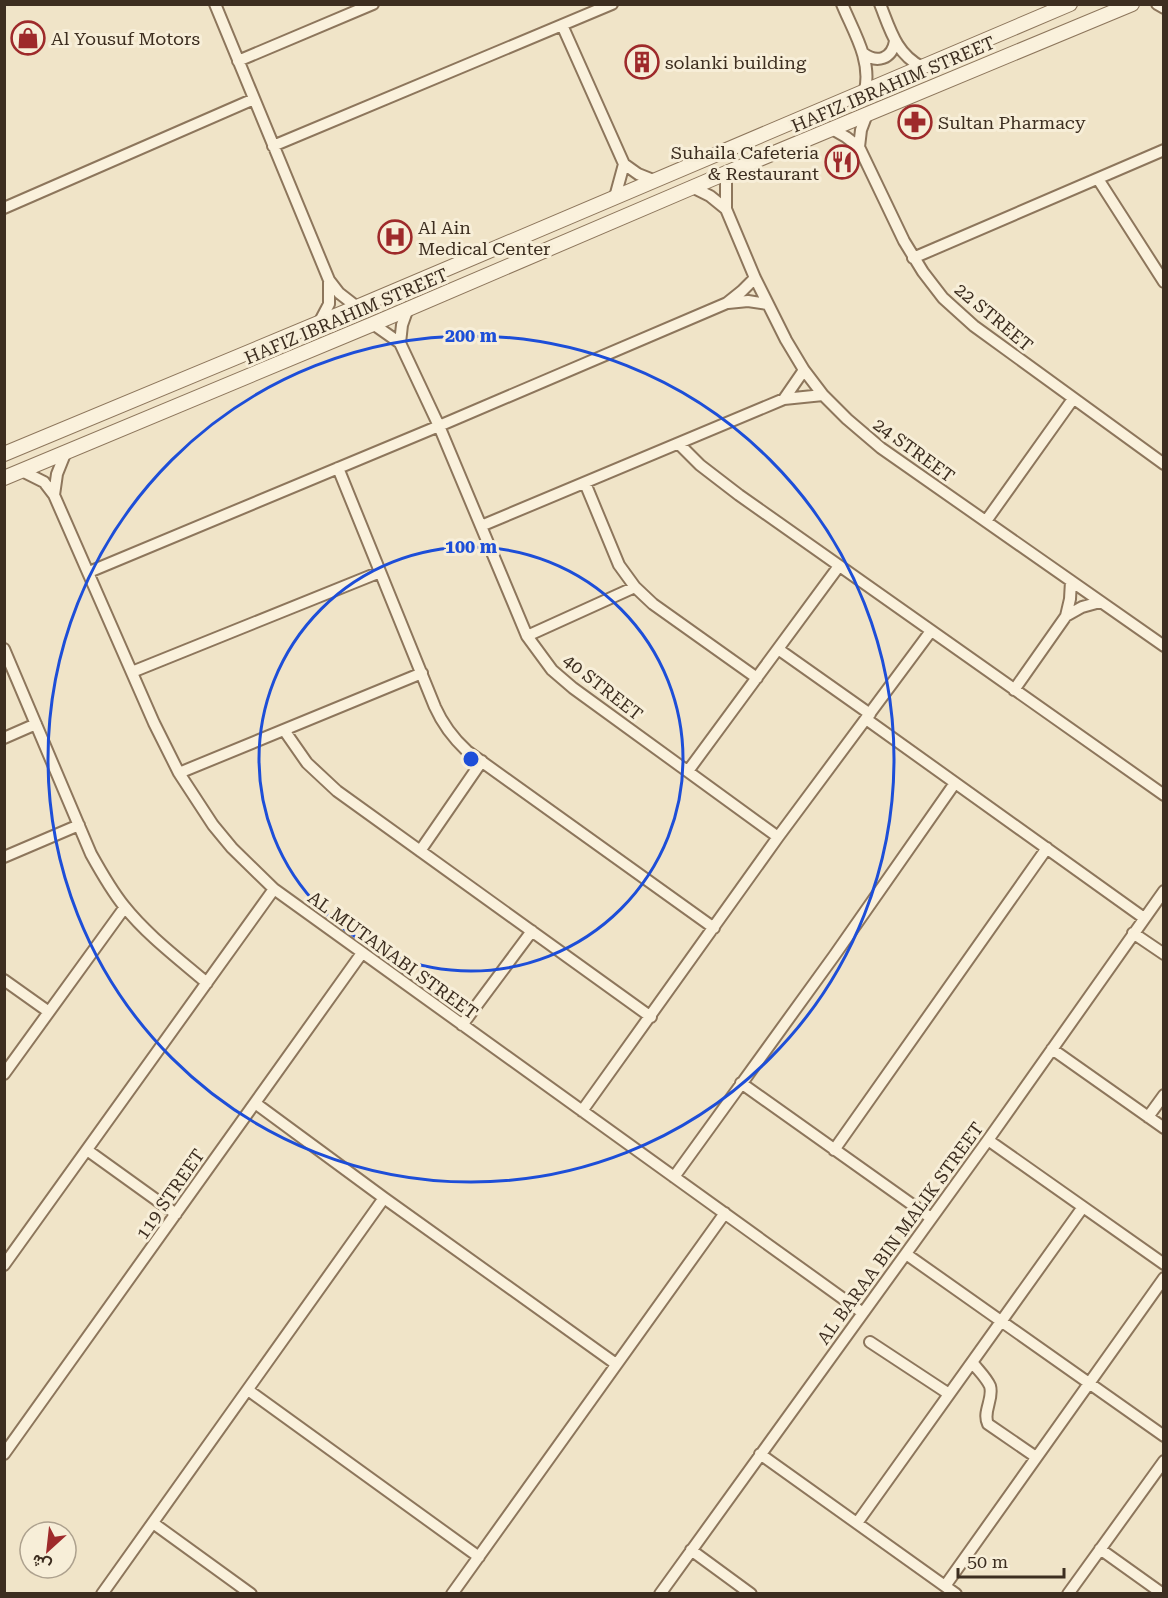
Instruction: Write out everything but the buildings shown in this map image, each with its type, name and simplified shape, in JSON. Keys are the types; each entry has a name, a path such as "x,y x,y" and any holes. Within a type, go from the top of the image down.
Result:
{"street":[{"path":"215,4 329,280 339,293 357,307"},
{"path":"238,61 373,4"},
{"path":"273,146 612,4"},
{"path":"842,4 863,53 867,75 865,90"},
{"path":"880,4 895,41 906,57 922,67"},
{"name":"HAFIZ IBRAHIM STREET","path":"4,454 320,323 1070,4"},
{"name":"HAFIZ IBRAHIM STREET","path":"4,478 1132,4"},
{"path":"1157,4 1164,8"},
{"path":"562,26 624,164 638,174 654,180"},
{"path":"863,53 872,59 883,58 892,51 895,41"},
{"path":"4,208 254,99"},
{"path":"859,147 861,130 867,114"},
{"name":"22 STREET","path":"832,129 846,136 859,147 913,258 943,298 974,326 1164,464"},
{"path":"913,258 1164,150"},
{"path":"615,197 624,164"},
{"name":"24 STREET","path":"726,173 724,192 726,209 755,278 786,340 804,370 823,395 881,448 1164,646"},
{"path":"1098,179 1164,282"},
{"path":"692,187 710,196 726,209"},
{"path":"89,572 727,303 755,278"},
{"path":"320,323 329,304 329,280"},
{"path":"727,303 748,301 767,304"},
{"path":"400,343 402,325 408,309"},
{"name":"40 STREET","path":"373,324 400,343 439,426 527,636 543,659 562,679 778,837"},
{"path":"784,399 804,370"},
{"path":"481,526 784,399 823,395"},
{"path":"986,521 1073,399"},
{"path":"679,444 720,480 1164,795"},
{"path":"54,495 57,474 65,454"},
{"path":"338,468 443,724 454,738 482,761 714,928"},
{"name":"AL MUTANABI STREET","path":"22,471 44,482 54,495 179,773 213,825 232,848 274,890 863,1313"},
{"path":"585,483 619,565 635,587 653,603 757,678"},
{"path":"688,771 839,566"},
{"path":"132,672 380,572"},
{"path":"1014,690 1066,616 1071,581"},
{"path":"527,636 635,587"},
{"path":"1066,616 1082,607 1101,602"},
{"path":"582,1111 778,837 931,631"},
{"path":"4,649 96,863 125,908 207,983"},
{"path":"778,649 955,783 1144,918"},
{"path":"179,773 422,673"},
{"path":"4,738 36,724"},
{"path":"284,730 321,778 651,1017"},
{"path":"420,851 482,761"},
{"path":"674,1177 839,949 955,783"},
{"path":"4,857 80,825"},
{"path":"834,1150 1047,848"},
{"path":"4,1266 274,890"},
{"name":"AL BARAA BIN MALIK STREET","path":"660,1593 988,1140 1164,891"},
{"path":"4,1074 125,908"},
{"path":"462,1024 532,931"},
{"path":"1133,933 1164,954"},
{"name":"119 STREET","path":"4,1454 362,953"},
{"path":"4,980 49,1012"},
{"path":"1052,1049 1164,1128"},
{"path":"741,1083 931,1218"},
{"path":"1148,1117 1164,1095"},
{"path":"255,1103 616,1364"},
{"path":"988,1140 1164,1264"},
{"path":"87,1150 176,1214"},
{"path":"102,1593 384,1198"},
{"path":"857,1523 1083,1207"},
{"path":"452,1593 724,1213"},
{"path":"906,1254 1164,1436"},
{"path":"945,1586 1164,1278"},
{"path":"870,1342 949,1394"},
{"path":"972,1362 990,1389 986,1417 988,1424 1036,1457"},
{"path":"248,1390 479,1557"},
{"path":"760,1454 956,1593"},
{"path":"1068,1593 1164,1461"},
{"path":"153,1523 251,1593"},
{"path":"1100,1549 1163,1593"},
{"path":"691,1550 752,1593"}],"place":[{"name":"Al Yousuf Motors","path":"28,38"},
{"name":"solanki building","path":"642,62"},
{"name":"Sultan Pharmacy","path":"915,122"},
{"name":"Suhaila Cafeteria & Restaurant","path":"842,162"},
{"name":"Al Ain Medical Center","path":"395,237"}]}
